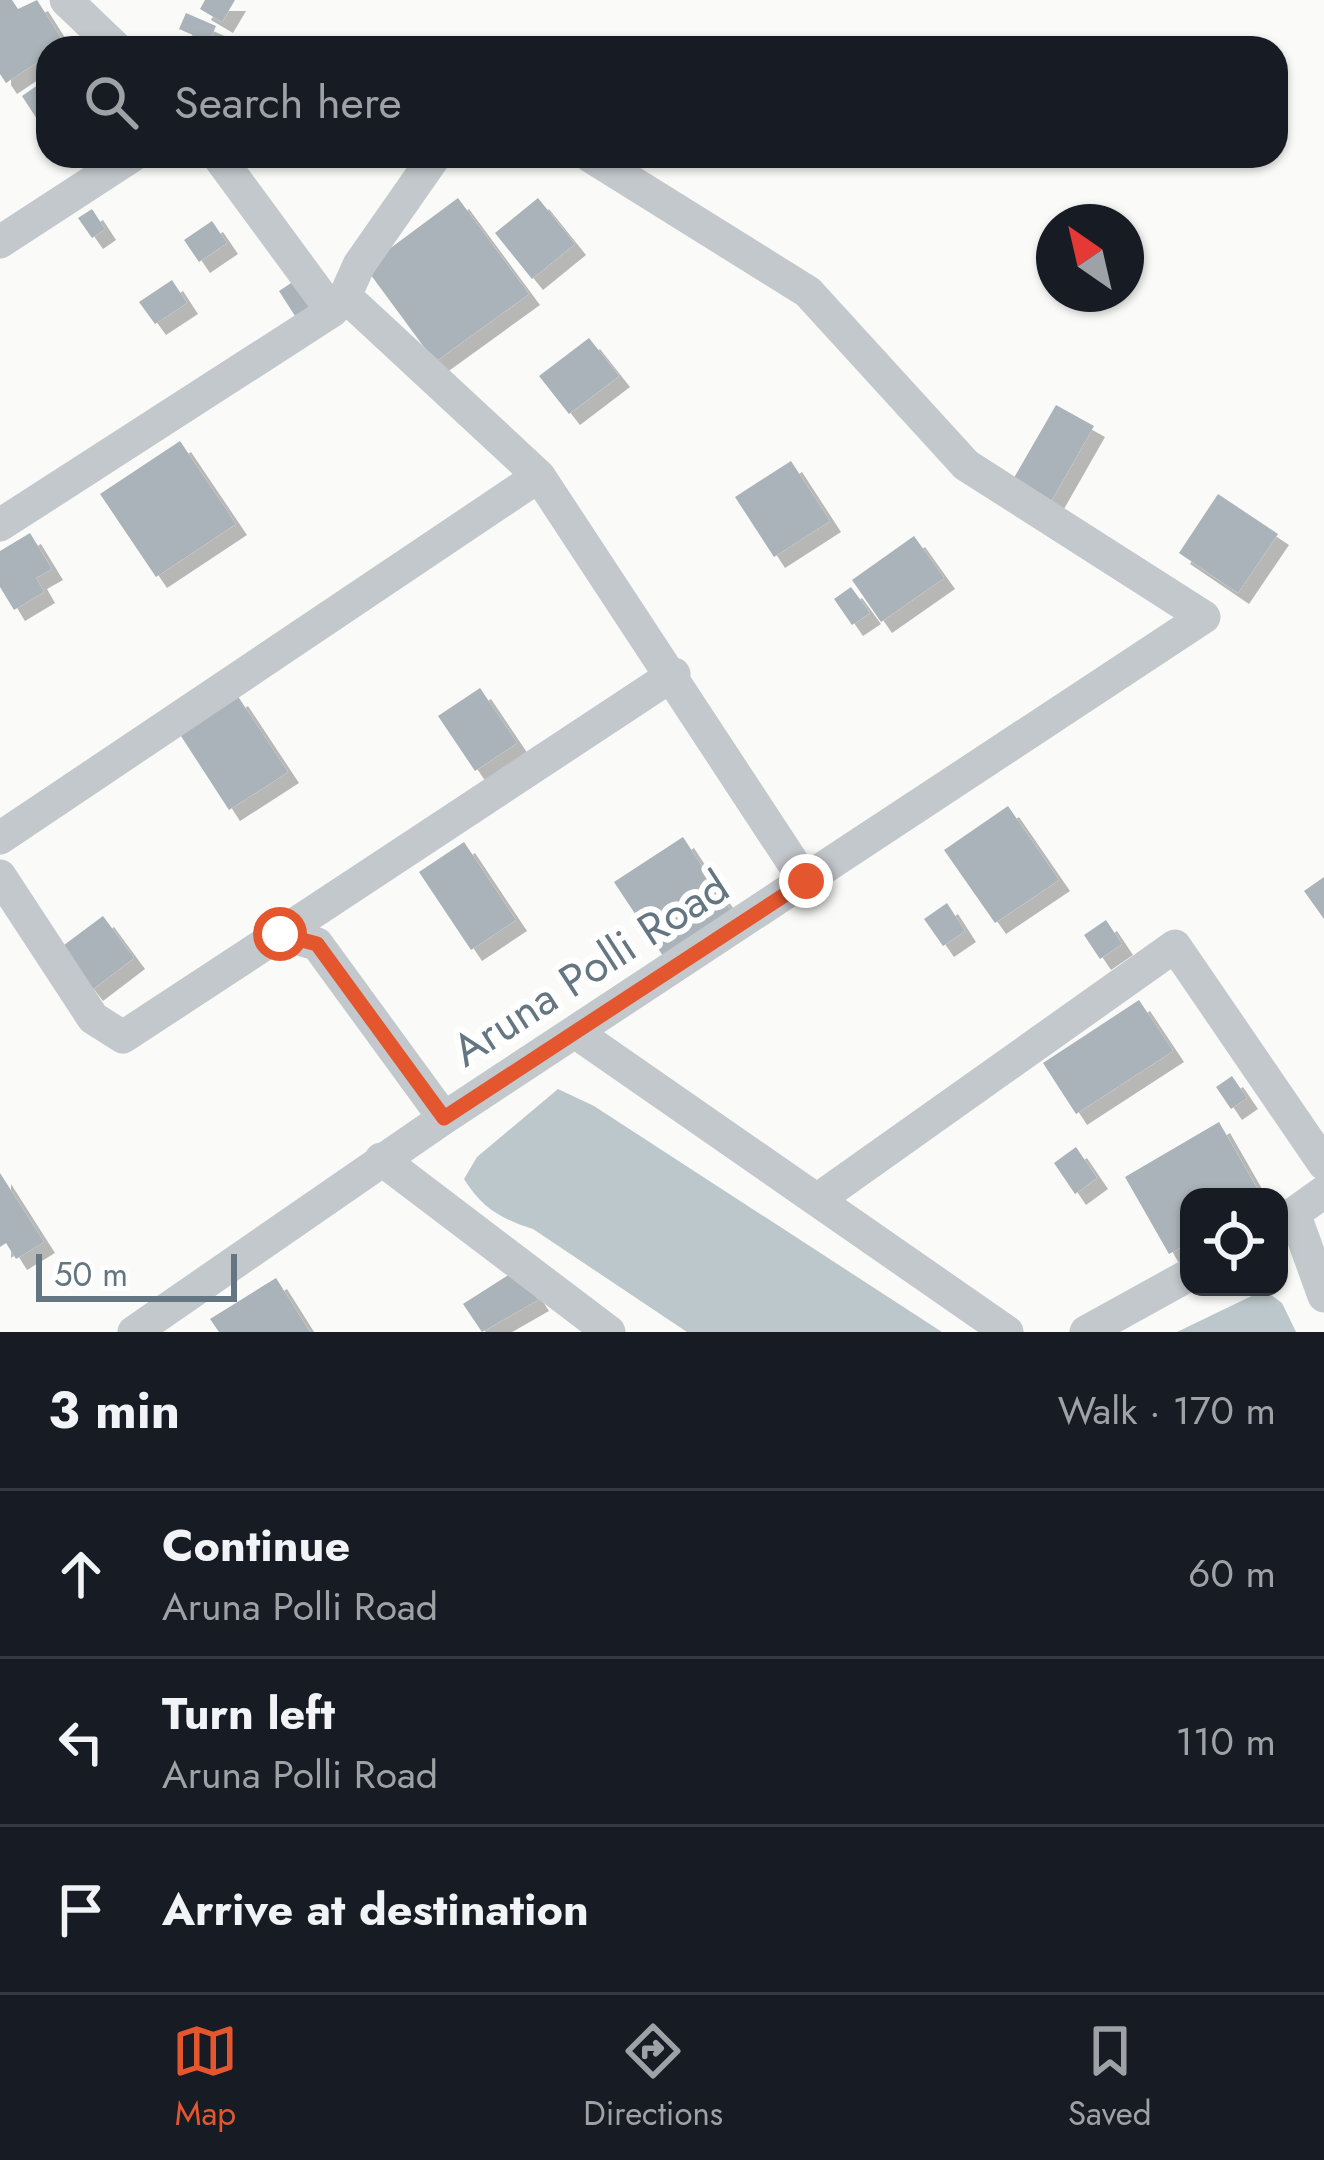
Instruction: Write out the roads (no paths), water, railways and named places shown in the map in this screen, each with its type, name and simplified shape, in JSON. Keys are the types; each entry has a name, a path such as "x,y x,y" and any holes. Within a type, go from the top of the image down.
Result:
{"street":[{"path":"66,0 104,36"},
{"path":"0,242 114,168"},
{"path":"228,168 339,303 539,476 674,674 806,881"},
{"path":"0,525 339,303 359,265 427,168"},
{"name":"Aruna Polli Road","path":"280,934 317,944 444,1118 1204,617 966,465 808,292 609,168"},
{"path":"0,838 539,476"},
{"path":"0,876 92,1018 123,1037 674,674"},
{"path":"817,1200 1175,946 1324,1164"},
{"path":"574,1032 1007,1332"},
{"path":"134,1332 444,1118"},
{"path":"382,1160 601,1330"},
{"path":"1288,1218 1324,1192"},
{"path":"1288,1221 1324,1296"},
{"path":"1087,1332 1180,1280"}]}
